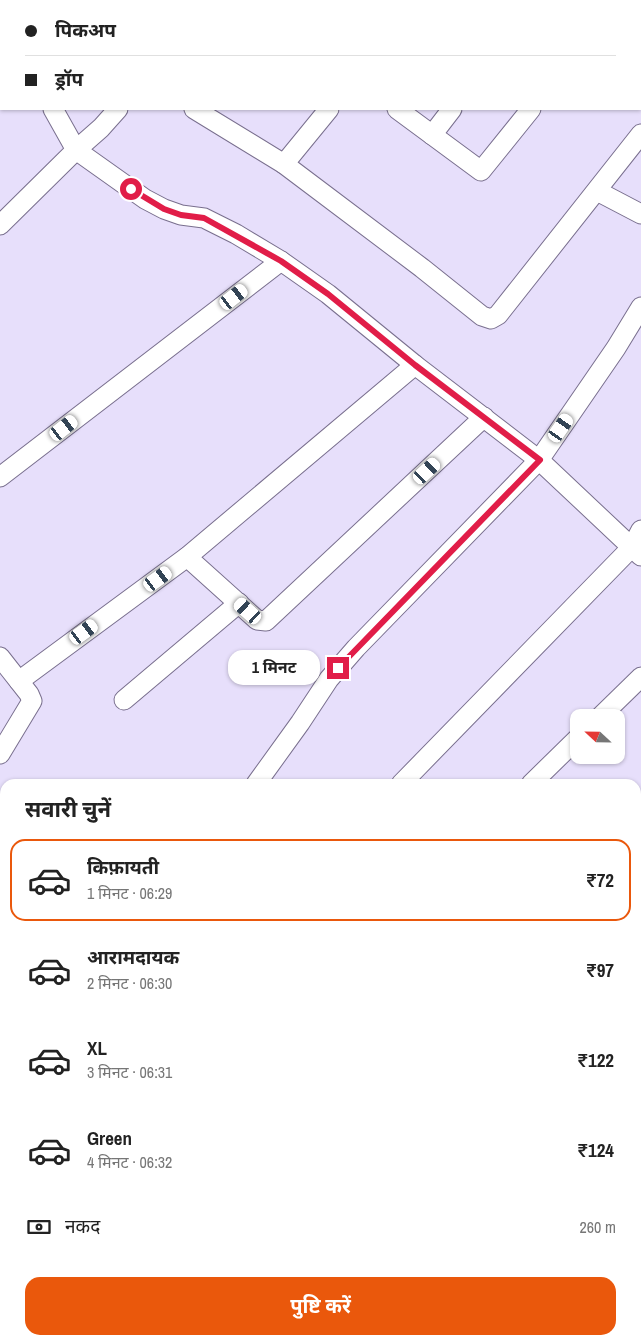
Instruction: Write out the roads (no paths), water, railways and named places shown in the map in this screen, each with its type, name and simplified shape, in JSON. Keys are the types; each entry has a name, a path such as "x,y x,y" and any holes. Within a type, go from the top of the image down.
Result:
{"street":[{"path":"54,110 76,150 145,199 181,215 204,218 281,261 328,294 415,365 540,460 638,544 407,779"},
{"path":"0,225 101,128 117,110"},
{"path":"196,110 284,164 486,318 496,318 641,134"},
{"path":"284,164 329,110"},
{"path":"398,110 481,171 530,110"},
{"path":"432,135 451,110"},
{"path":"597,191 641,214"},
{"path":"0,477 281,261"},
{"path":"260,779 329,679 356,648 540,460 616,348 641,307"},
{"path":"19,681 187,557 415,365"},
{"path":"187,557 260,621 270,620 484,418"},
{"path":"124,700 238,603"},
{"path":"0,657 31,698 31,705 0,754"},
{"path":"609,709 641,678"},
{"path":"536,779 570,747"}]}
